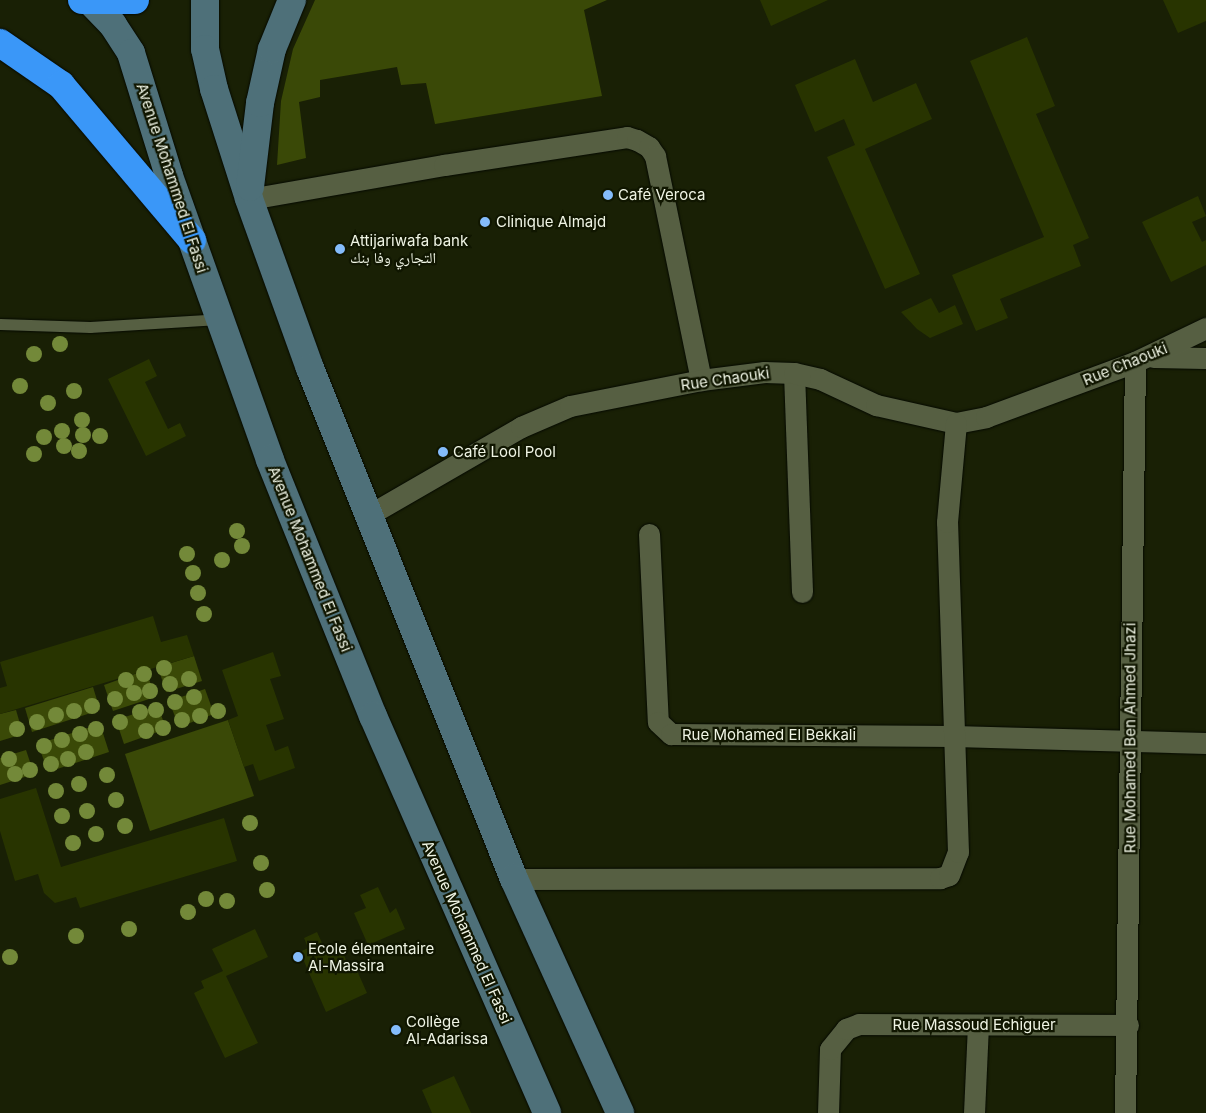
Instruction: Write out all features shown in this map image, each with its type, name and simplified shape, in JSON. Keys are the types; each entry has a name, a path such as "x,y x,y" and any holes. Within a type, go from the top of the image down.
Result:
{"highway":[{"path":"86,0 135,0"},
{"path":"0,43 61,86 192,240"}],"main road":[{"name":"Avenue Mohammed El Fassi","path":"86,0 113,25 131,53 192,240 270,460 373,716 547,1113"},
{"path":"205,0 207,63 249,199 367,516 514,880 620,1113"},
{"path":"249,199 260,103 272,49 292,0"}],"street":[{"path":"249,199 598,141 627,137 637,140 648,147 655,156 701,380"},
{"name":"Rue Chaouki","path":"367,516 521,427 551,413 701,380 764,372 794,373 820,379 876,405 956,422 986,417 1143,359 1206,328"},
{"path":"1143,359 1206,358"},
{"name":"Rue Mohamed Ben Ahmed Jhazi","path":"1125,1113 1128,1025 1128,742 1143,359"},
{"path":"794,373 802,592"},
{"path":"514,880 940,878 949,875 954,868 958,852 947,522 956,422"},
{"name":"Rue Mohamed El Bekkali","path":"649,534 658,722 662,729 682,737 954,736 1206,743"},
{"name":"Rue Massoud Echiguer","path":"828,1113 830,1050 846,1029 859,1024 978,1026 1128,1025"},
{"path":"974,1113 978,1026"}],"lane":[{"path":"0,324 90,327 219,319"}],"green space":[{"path":"315,0 607,0 584,10 602,96 435,124 426,83 401,85 397,67 320,80 320,97 299,102 306,158 277,165 281,101 293,49"},
{"path":"194,656 202,681 166,692 158,667"},
{"path":"146,670 155,697 113,711 104,685"},
{"path":"93,687 100,710 32,732 25,708"},
{"path":"205,689 214,714 179,727 169,701"},
{"path":"158,706 166,729 124,744 116,720"},
{"path":"16,710 23,734 0,741 0,714"},
{"path":"228,720 254,796 150,831 125,754"},
{"path":"100,724 109,752 48,772 38,744"},
{"path":"26,750 34,774 0,785 0,758"}],"building":[{"path":"760,0 828,0 771,26"},
{"path":"1163,0 1206,0 1206,21 1178,33"},
{"path":"1027,37 1055,106 1036,114 1089,238 1073,245 1081,266 1000,299 1008,318 976,331 952,275 1044,237 970,61"},
{"path":"855,59 873,102 916,83 932,119 865,149 920,274 885,289 827,157 855,145 844,119 815,132 795,85"},
{"path":"1198,196 1206,216 1192,222 1202,242 1206,240 1206,265 1171,282 1142,222"},
{"path":"931,298 939,313 955,305 963,324 930,338 917,329 901,312"},
{"path":"149,359 157,376 145,382 168,429 180,423 186,436 146,456 108,379"},
{"path":"153,616 161,642 187,635 194,656 0,714 0,688 7,686 0,662"},
{"path":"273,652 281,676 270,679 284,719 266,725 275,751 288,746 295,768 259,781 253,764 244,767 228,720 238,716 222,670"},
{"path":"36,788 61,867 224,818 237,861 80,908 76,897 55,903 44,893 38,874 15,881 0,831 0,799"},
{"path":"378,887 390,913 396,908 405,929 368,945 354,913 366,908 360,895"},
{"path":"255,929 268,957 226,976 258,1043 225,1058 194,993 204,988 201,981 223,971 212,949"},
{"path":"317,932 327,954 341,948 348,965 340,969 342,972 355,966 367,993 326,1012 300,952 308,948 304,938"},
{"path":"454,1076 471,1113 432,1113 422,1090"}],"place":[{"name":"Café Veroca","path":"608,195"},
{"name":"Clinique Almajd","path":"485,222"},
{"name":"Attijariwafa bank التجاري وفا بنك","path":"340,249"},
{"name":"Café Lool Pool","path":"443,452"},
{"name":"Ecole élementaire Al-Massira","path":"298,957"},
{"name":"Collège Al-Adarissa","path":"396,1030"}]}
